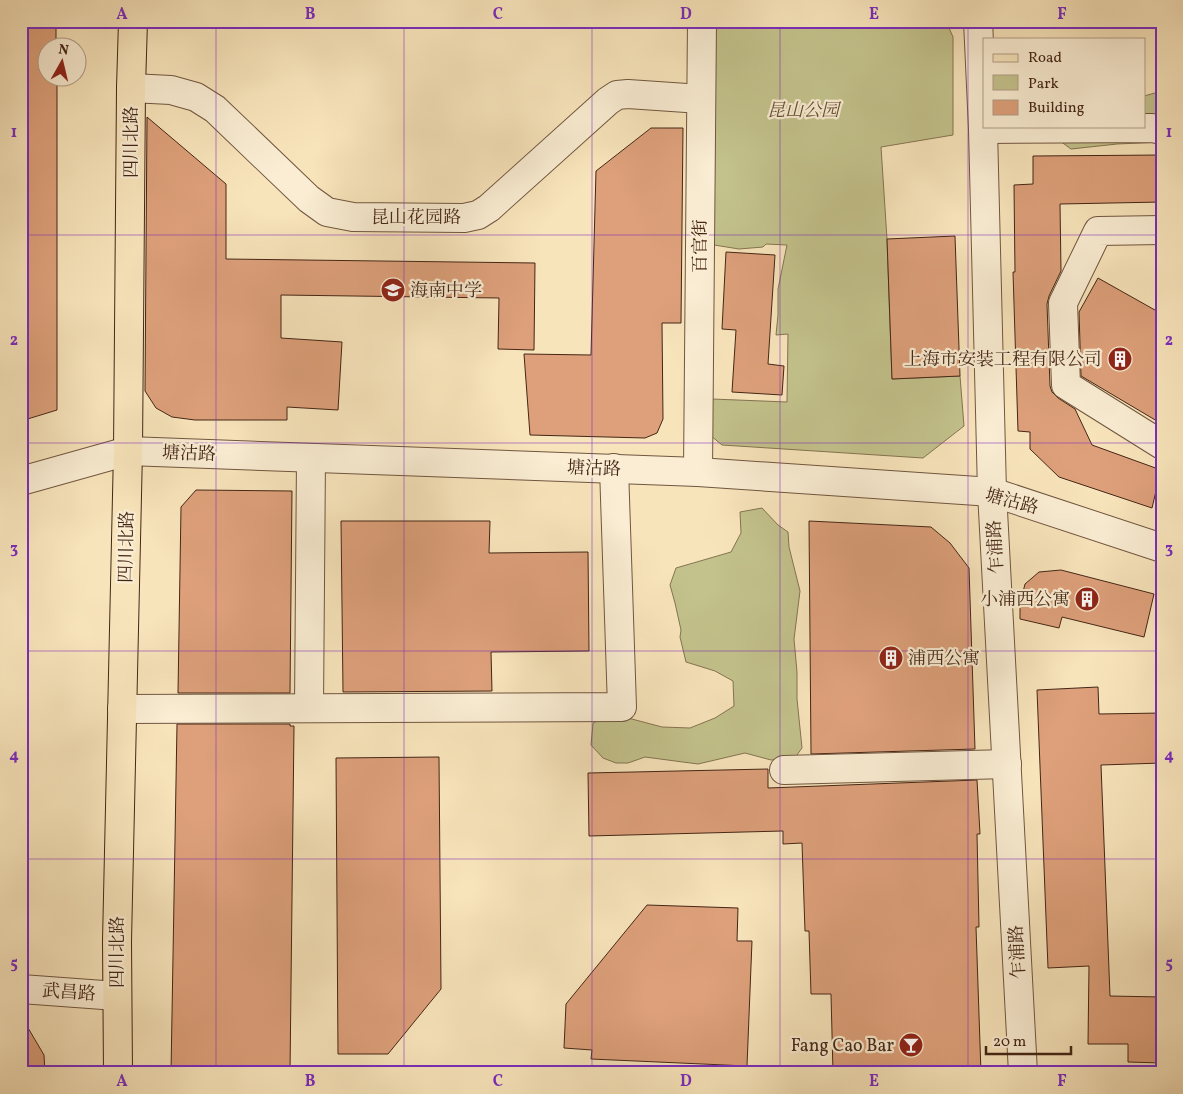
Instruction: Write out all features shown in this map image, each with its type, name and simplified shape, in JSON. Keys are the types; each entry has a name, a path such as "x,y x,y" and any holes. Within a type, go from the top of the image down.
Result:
{"main road":[{"name":"四川北路","path":"118,1073 117,996 128,451 133,21"}],"street":[{"name":"百官街","path":"698,472 702,21"},
{"name":"乍浦路","path":"978,21 983,129 992,492 1023,1073"},
{"name":"昆山花园路","path":"131,88 171,90 196,97 215,109 309,199 328,212 354,217 464,218 478,215 489,208 608,101 617,96 628,94 701,99"},
{"path":"983,129 1152,128 1162,130"},
{"path":"1162,230 1098,231 1063,303 1066,385 1162,445"},
{"name":"塘沽路","path":"21,481 128,451 698,472 992,492 1162,548"},
{"path":"309,708 311,458"},
{"path":"122,709 622,707 614,468"},
{"path":"784,770 1007,764"},
{"name":"武昌路","path":"21,989 117,996"}],"green space":[{"name":"昆山公园","path":"711,21 946,21 953,37 953,135 881,147 887,239 892,379 960,376 964,426 923,458 722,445 710,435 712,399 787,402 788,334 776,335 778,289 787,245 766,244 763,247 739,249 708,244"},
{"path":"1162,91 1162,142 1071,149 1056,138 1129,128 1146,128 1146,95"},
{"path":"762,508 778,525 788,532 789,547 800,591 794,639 802,748 794,759 771,760 745,753 698,764 645,757 628,763 616,763 603,758 591,745 593,723 613,714 662,727 690,728 715,718 734,706 733,681 715,671 686,662 680,637 681,630 670,585 676,568 731,552 741,533 740,512"}],"building":[{"path":"21,21 56,21 56,38 38,38 38,88 57,88 57,410 21,421"},
{"path":"147,117 226,184 226,259 535,263 534,350 498,349 499,298 281,295 281,338 342,342 338,410 287,407 287,420 195,420 172,417 156,408 145,391"},
{"path":"651,128 683,128 681,323 662,323 663,419 657,433 645,438 530,435 524,354 591,355 596,171"},
{"path":"1162,155 1162,202 1060,204 1061,271 1047,304 1050,386 1052,392 1075,409 1092,445 1161,470 1152,508 1059,477 1030,449 1030,432 1018,431 1013,272 1015,272 1014,185 1033,184 1033,156"},
{"path":"955,236 960,376 892,379 887,239"},
{"path":"726,252 775,255 768,364 784,366 782,395 732,392 736,330 722,329"},
{"name":"上海市安装工程有限公司","path":"1098,278 1162,314 1162,424 1081,376 1079,312"},
{"path":"196,490 292,491 290,693 178,693 181,507"},
{"path":"341,521 490,521 489,553 588,552 589,651 491,652 492,691 343,692"},
{"name":"浦西公寓","path":"809,521 931,527 950,543 969,568 975,749 811,754"},
{"name":"小浦西公寓","path":"1061,570 1154,594 1144,637 1062,617 1059,628 1020,619 1020,604 1025,584 1039,572"},
{"path":"1098,687 1099,714 1162,713 1162,763 1101,765 1110,996 1162,997 1162,1063 1128,1062 1128,1044 1088,1044 1089,966 1048,968 1037,690"},
{"path":"177,724 290,724 290,726 294,726 290,1073 171,1073"},
{"path":"439,757 441,989 388,1054 338,1054 336,758"},
{"path":"768,769 768,788 977,780 980,834 977,834 979,927 976,927 981,1073 833,1073 831,994 811,994 809,931 805,931 802,843 783,844 783,831 589,836 588,773"},
{"path":"647,905 738,908 737,941 752,941 747,1066 591,1059 592,1050 564,1048 566,1004"},
{"path":"21,1016 44,1055 45,1073 21,1073"}],"place":[{"name":"海南中学","path":"393,290"},
{"name":"上海市安装工程有限公司","path":"1120,359"},
{"name":"小浦西公寓","path":"1087,599"},
{"name":"浦西公寓","path":"891,658"},
{"name":"Fang Cao Bar","path":"911,1045"}]}
